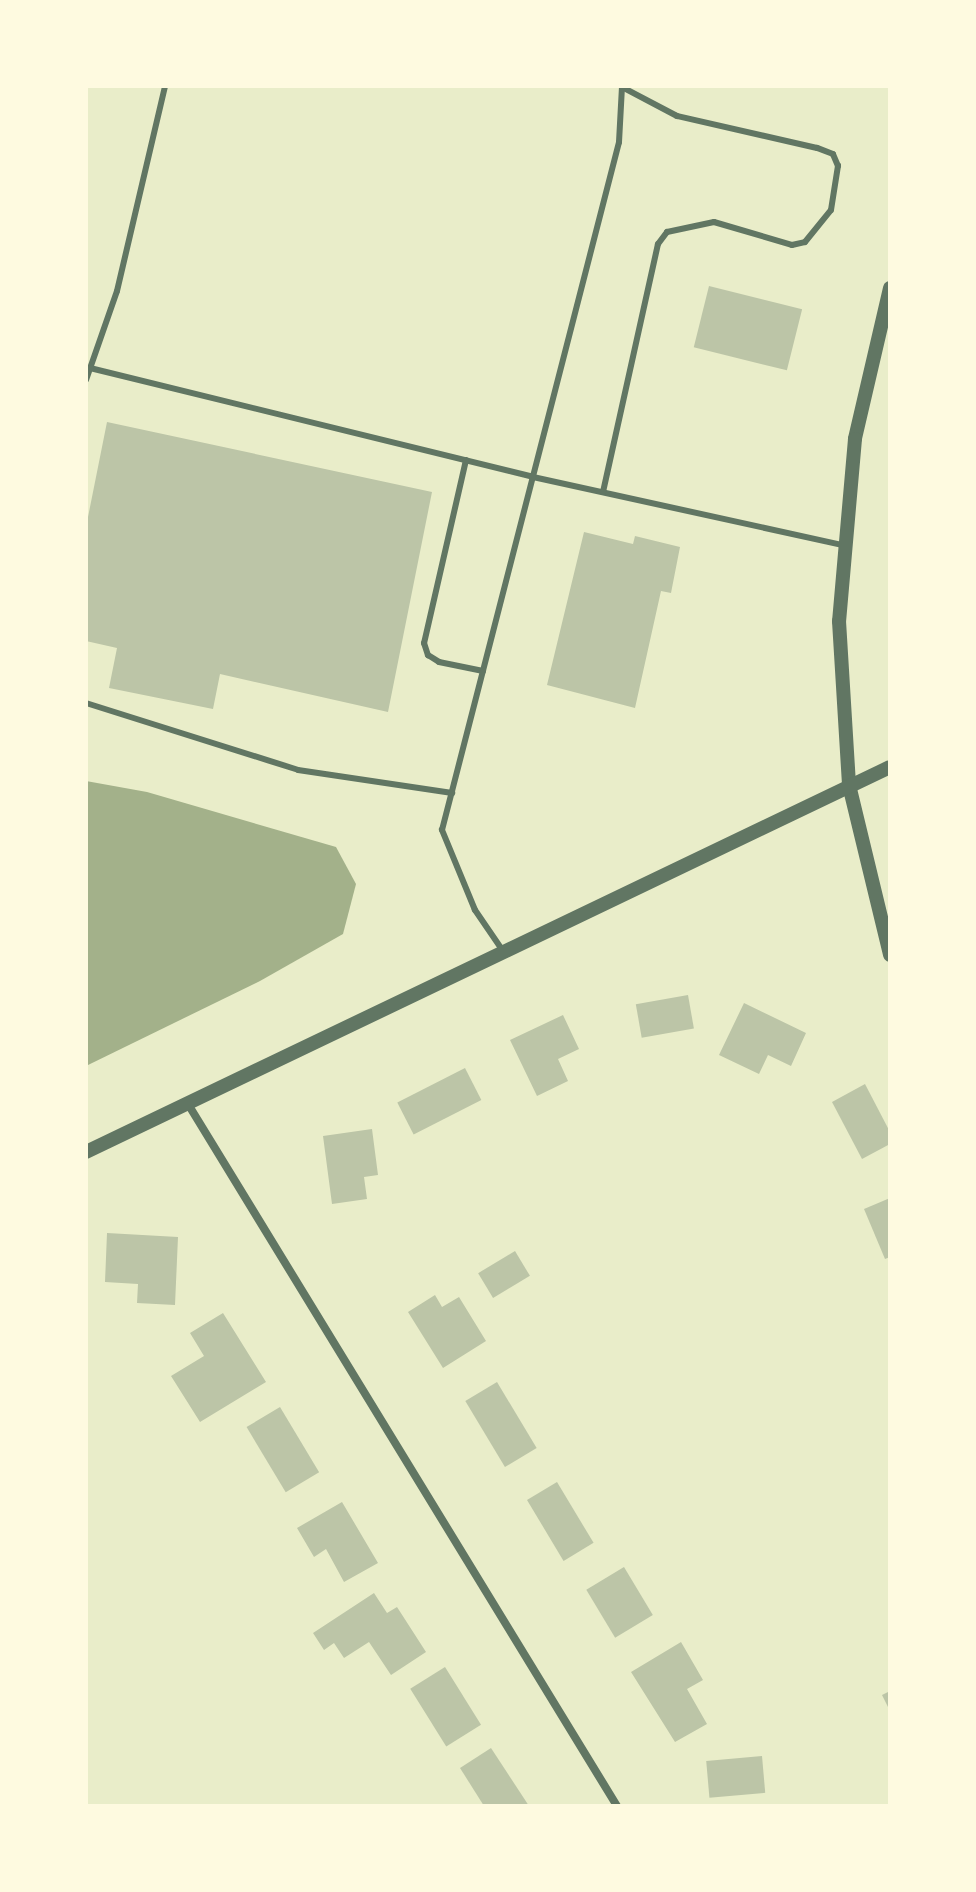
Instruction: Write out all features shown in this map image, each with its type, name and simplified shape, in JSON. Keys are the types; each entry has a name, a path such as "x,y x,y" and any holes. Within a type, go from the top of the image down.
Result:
{"street":[{"path":"890,288 855,439 842,545 841,709 849,785 890,955"},
{"path":"86,1152 890,767"},
{"path":"188,1104 617,1806"}],"lane":[{"path":"86,380 117,291 165,86"},
{"path":"503,951 475,910 442,830 619,142 622,86 677,116 833,154 838,166 831,210 805,242 792,245 714,222 667,232 658,244 603,492"},
{"path":"90,368 533,477 842,545"},
{"path":"466,460 424,643 428,655 439,662 483,671"},
{"path":"86,703 298,770 452,793"}],"shaded area":[{"path":"86,781 147,792 336,847 356,884 343,934 260,981 86,1066"}],"building":[{"path":"709,286 802,309 787,370 694,347"},
{"path":"107,422 432,492 388,712 220,674 213,709 109,688 117,648 86,641 86,527"},
{"path":"584,532 633,544 635,536 680,547 671,593 661,591 635,708 547,685"},
{"path":"688,995 694,1028 642,1038 636,1004"},
{"path":"744,1003 806,1033 791,1066 768,1055 759,1074 719,1055"},
{"path":"563,1015 579,1049 558,1059 568,1081 537,1096 510,1040"},
{"path":"465,1068 481,1100 414,1135 397,1103"},
{"path":"865,1084 890,1132 890,1144 862,1159 832,1102"},
{"path":"372,1129 378,1175 364,1177 367,1199 332,1204 323,1136"},
{"path":"890,1198 890,1257 885,1259 864,1209"},
{"path":"107,1233 178,1237 175,1305 137,1303 138,1284 105,1282"},
{"path":"515,1251 530,1276 493,1298 478,1273"},
{"path":"435,1295 442,1307 459,1297 486,1341 443,1368 408,1312"},
{"path":"223,1313 266,1382 200,1422 171,1376 204,1356 190,1333"},
{"path":"497,1382 537,1448 505,1467 465,1401"},
{"path":"280,1407 319,1472 286,1492 247,1427"},
{"path":"557,1482 594,1543 564,1561 527,1500"},
{"path":"342,1502 378,1563 344,1582 326,1549 314,1557 297,1528"},
{"path":"624,1567 653,1615 615,1638 586,1590"},
{"path":"374,1593 387,1613 397,1607 426,1652 391,1675 369,1642 344,1658 334,1643 324,1650 313,1633"},
{"path":"681,1642 703,1680 687,1689 707,1724 675,1742 631,1672"},
{"path":"445,1667 481,1725 446,1746 410,1689"},
{"path":"890,1691 890,1711 882,1695"},
{"path":"491,1748 529,1806 484,1806 460,1768"},
{"path":"762,1756 765,1793 709,1798 706,1761"}]}
